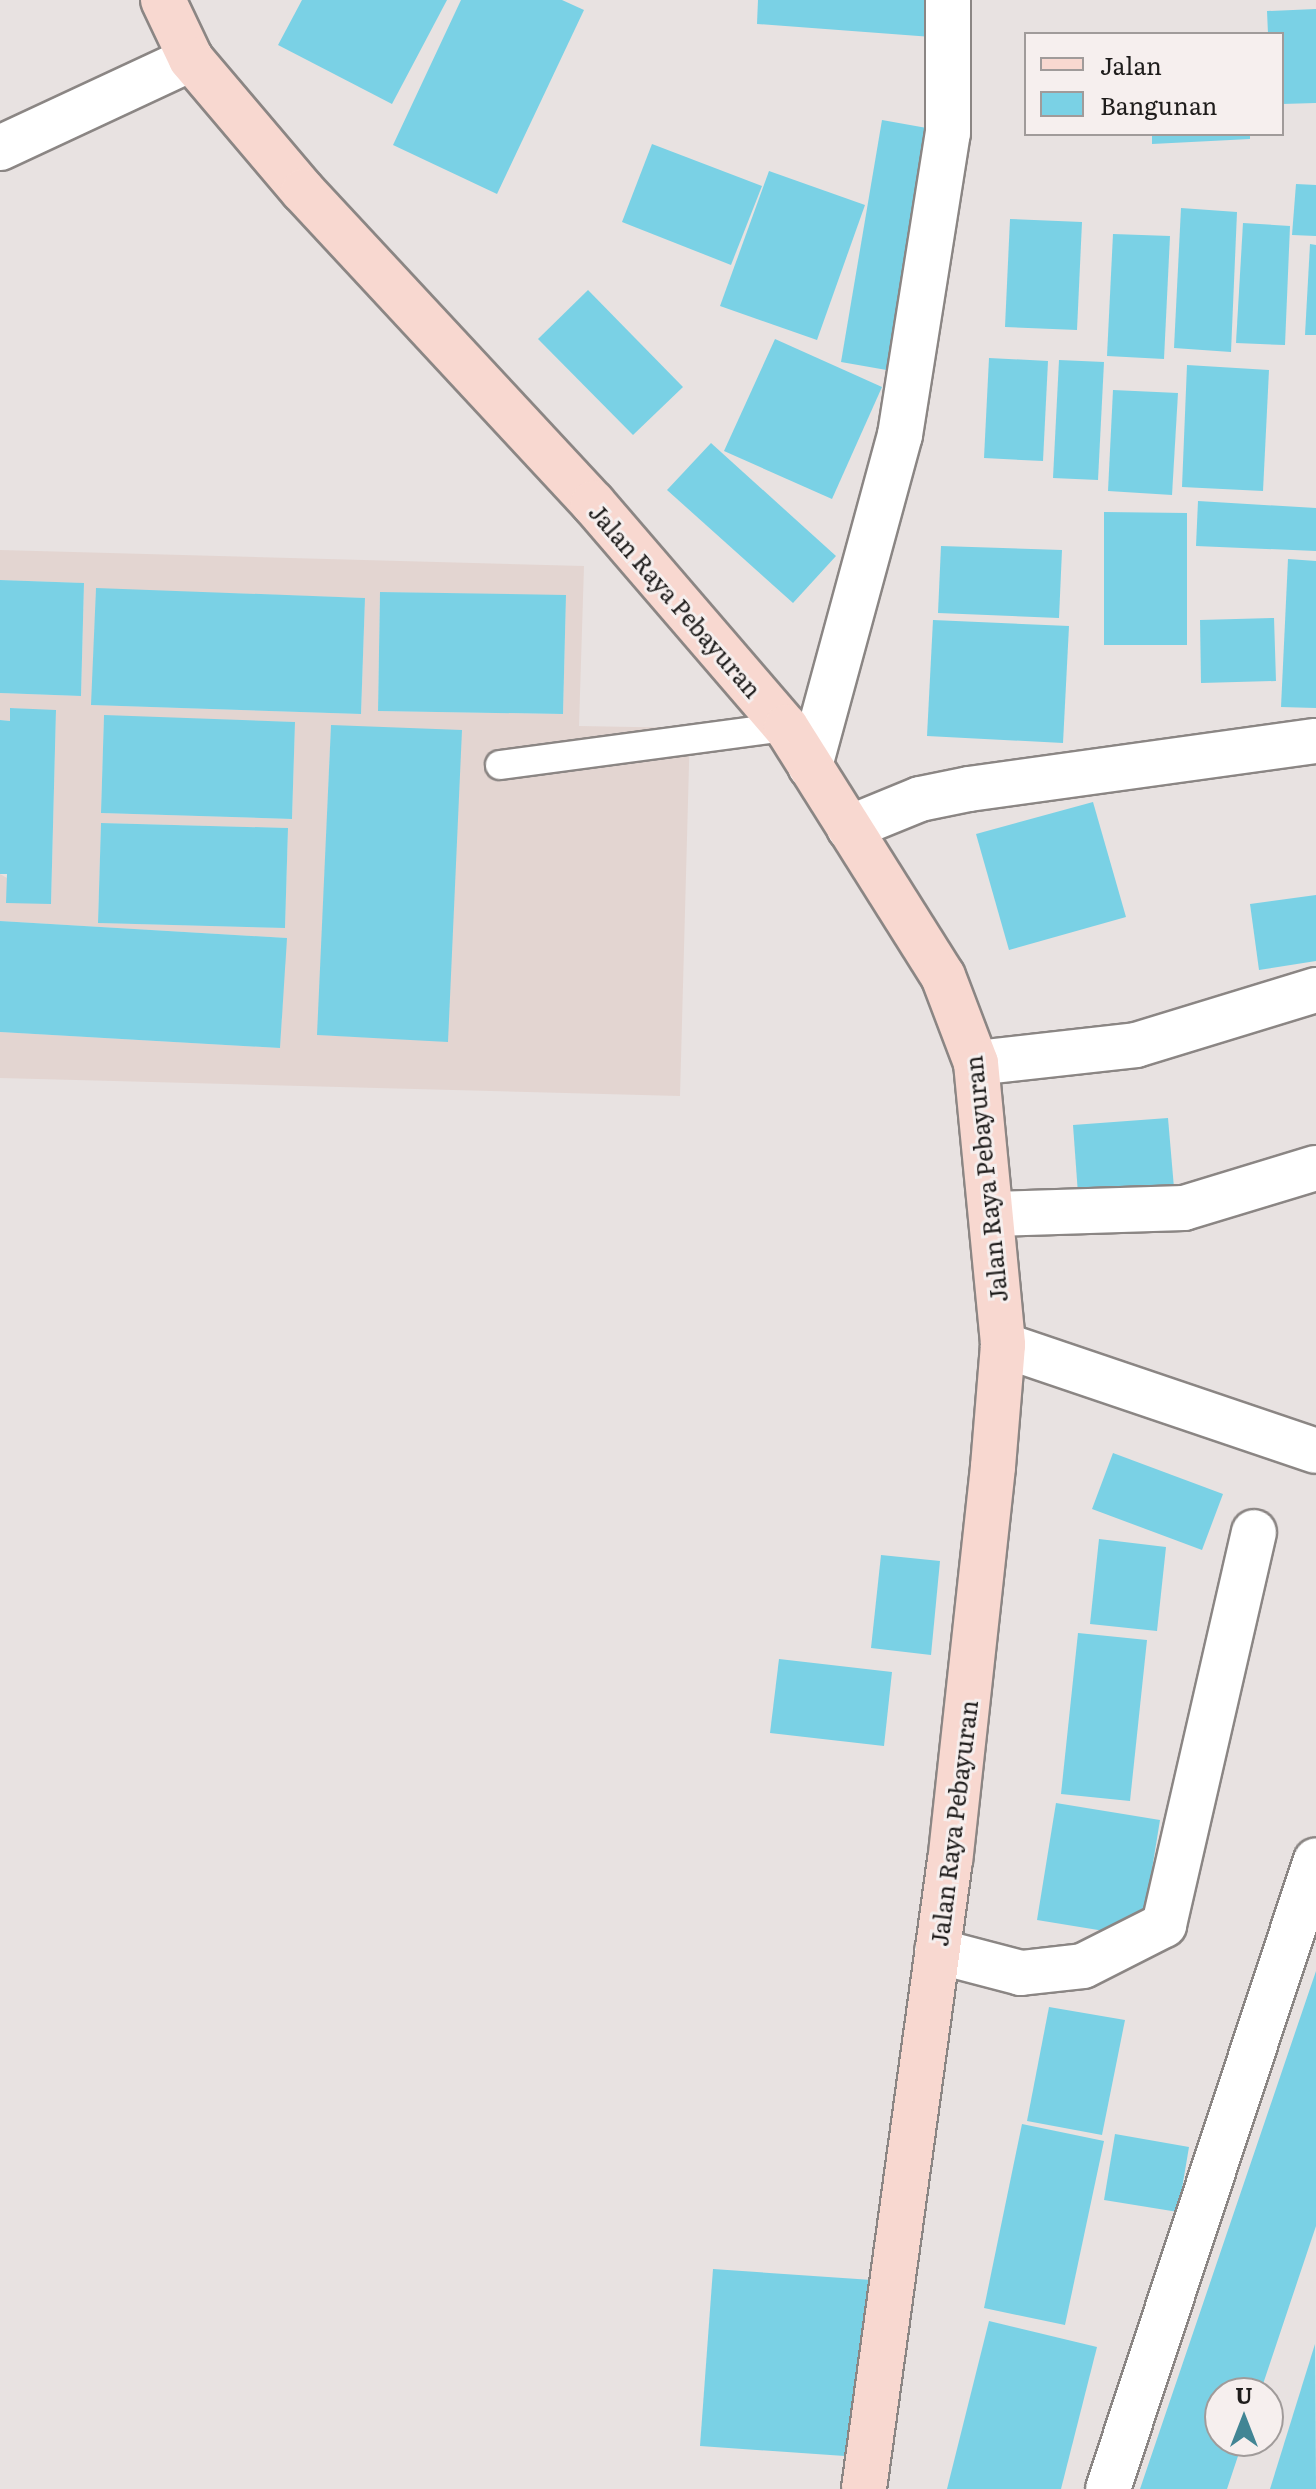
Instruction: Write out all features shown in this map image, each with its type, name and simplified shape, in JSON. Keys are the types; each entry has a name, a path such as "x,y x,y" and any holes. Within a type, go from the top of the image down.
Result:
{"main road":[{"name":"Jalan Raya Pebayuran","path":"163,0 191,59 786,727 943,976 976,1063 994,1214 1003,1345 937,1951 864,2489"}],"street":[{"path":"810,766 900,435 948,133 948,0"},
{"path":"0,148 191,59"},
{"path":"849,828 920,799 969,789 1316,741"},
{"path":"976,1063 1136,1045 1316,990"},
{"path":"994,1214 1184,1208 1316,1168"},
{"path":"1003,1345 1316,1451"},
{"path":"937,1951 1021,1973 1083,1966 1164,1925 1254,1532"},
{"path":"1108,2489 1316,1860"}],"lane":[{"path":"500,765 786,727"}],"shaded area":[{"path":"0,550 584,566 579,726 690,728 680,1096 0,1078 0,1032 280,1048 286,938 0,921 0,874 51,903 56,711 10,708 10,721 0,720 0,693 81,696 84,583 0,580","holes":["96,589 365,598 361,714 92,705","380,592 566,596 563,714 378,711","104,716 295,722 292,819 101,813","331,725 448,1041 318,1035","101,823 288,828 285,928 98,923"]}],"building":[{"path":"302,0 447,0 392,104 278,45"},
{"path":"461,0 562,0 584,10 497,194 393,145"},
{"path":"758,0 934,0 932,37 757,24"},
{"path":"1316,9 1316,103 1284,104 1284,32 1268,32 1267,11"},
{"path":"882,120 938,130 898,372 841,362"},
{"path":"1152,136 1250,136 1250,139 1152,144"},
{"path":"652,144 762,186 731,265 622,222"},
{"path":"769,171 865,205 817,340 720,306"},
{"path":"1296,184 1316,185 1316,236 1292,235"},
{"path":"1181,208 1237,212 1231,352 1174,348"},
{"path":"1010,219 1082,222 1077,330 1005,327"},
{"path":"1243,223 1290,226 1285,345 1236,343"},
{"path":"1113,234 1170,236 1164,359 1107,356"},
{"path":"1310,244 1316,245 1316,335 1305,335"},
{"path":"588,290 683,387 633,435 538,339"},
{"path":"775,339 882,387 832,499 724,451"},
{"path":"989,358 1048,361 1043,461 984,458"},
{"path":"1059,360 1104,362 1098,480 1053,478"},
{"path":"1187,365 1269,370 1263,491 1182,487"},
{"path":"1113,390 1178,393 1172,495 1108,491"},
{"path":"711,443 836,556 793,603 667,490"},
{"path":"1198,501 1316,508 1316,551 1196,546"},
{"path":"1104,512 1187,513 1187,645 1104,645"},
{"path":"941,546 1062,550 1059,618 938,613"},
{"path":"1288,559 1316,561 1316,708 1281,707"},
{"path":"0,580 84,583 81,696 0,693"},
{"path":"96,588 365,598 361,714 91,705"},
{"path":"380,592 566,595 563,714 378,711"},
{"path":"1274,618 1276,681 1201,683 1200,620"},
{"path":"933,620 1069,626 1063,743 927,736"},
{"path":"10,708 56,710 51,904 6,903 7,874 0,874 0,720 10,721"},
{"path":"104,715 295,722 292,819 101,813"},
{"path":"331,725 462,730 448,1042 317,1035"},
{"path":"1093,802 1126,917 1009,950 976,834"},
{"path":"101,823 288,828 285,928 98,923"},
{"path":"1316,895 1316,961 1259,970 1250,904"},
{"path":"0,921 287,938 280,1048 0,1032"},
{"path":"1168,1118 1174,1188 1078,1194 1073,1125"},
{"path":"1113,1453 1223,1494 1202,1550 1092,1509"},
{"path":"1099,1539 1166,1547 1157,1631 1090,1624"},
{"path":"881,1555 940,1561 931,1655 871,1648"},
{"path":"1078,1633 1147,1640 1130,1801 1061,1794"},
{"path":"779,1659 892,1672 884,1746 770,1733"},
{"path":"1056,1803 1160,1820 1141,1937 1037,1920"},
{"path":"1316,1971 1316,2226 1265,2377 1204,2377 1204,2457 1238,2457 1227,2489 1140,2489"},
{"path":"1049,2007 1125,2020 1102,2135 1027,2121"},
{"path":"1022,2124 1104,2141 1065,2325 984,2308"},
{"path":"1115,2134 1189,2147 1178,2212 1104,2200"},
{"path":"713,2269 872,2280 859,2457 700,2446"},
{"path":"989,2321 1097,2347 1061,2489 947,2489"},
{"path":"1315,2344 1316,2489 1270,2489 1280,2457 1284,2457 1284,2444"}]}
